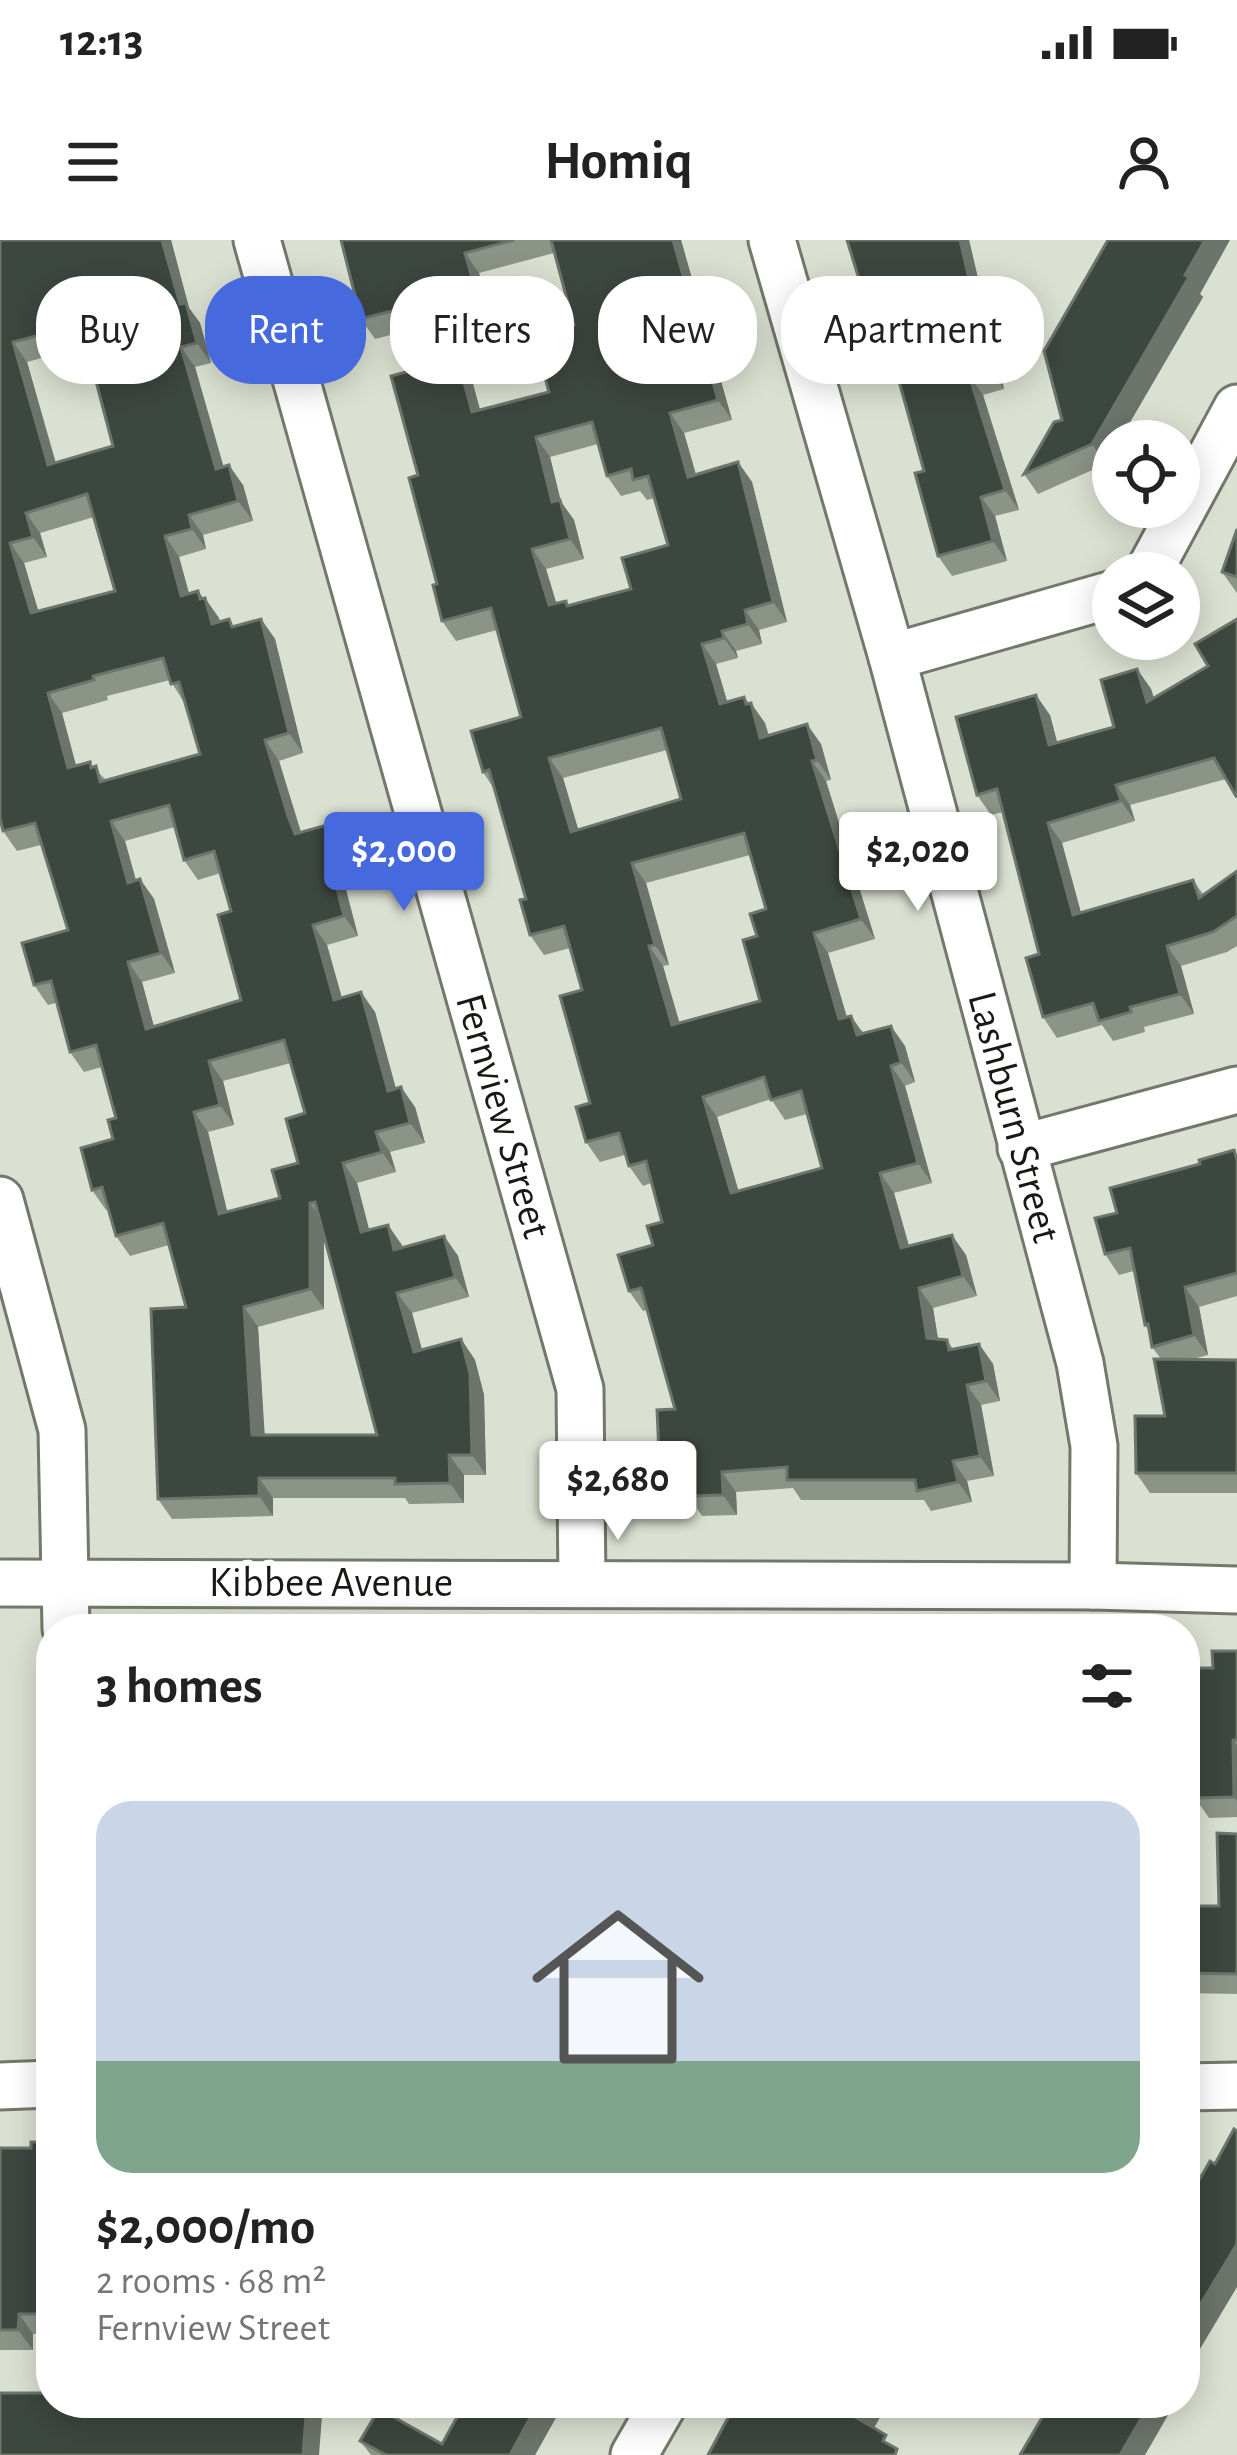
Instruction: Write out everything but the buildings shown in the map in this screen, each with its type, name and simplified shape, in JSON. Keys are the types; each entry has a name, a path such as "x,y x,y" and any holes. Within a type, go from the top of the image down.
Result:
{"street":[{"name":"Fernview Street","path":"257,240 580,1389 582,1584"},
{"name":"Lashburn Street","path":"772,240 892,657 1080,1363 1094,1446 1093,1586"},
{"path":"1159,552 1237,408"},
{"path":"892,657 1092,600"},
{"path":"1021,1148 1237,1090"},
{"path":"0,1200 62,1430 66,1614"},
{"name":"Kibbee Avenue","path":"0,1583 1237,1590"},
{"path":"0,2086 36,2085"},
{"path":"1200,2087 1237,2086"},
{"path":"634,2455 655,2418"}]}
